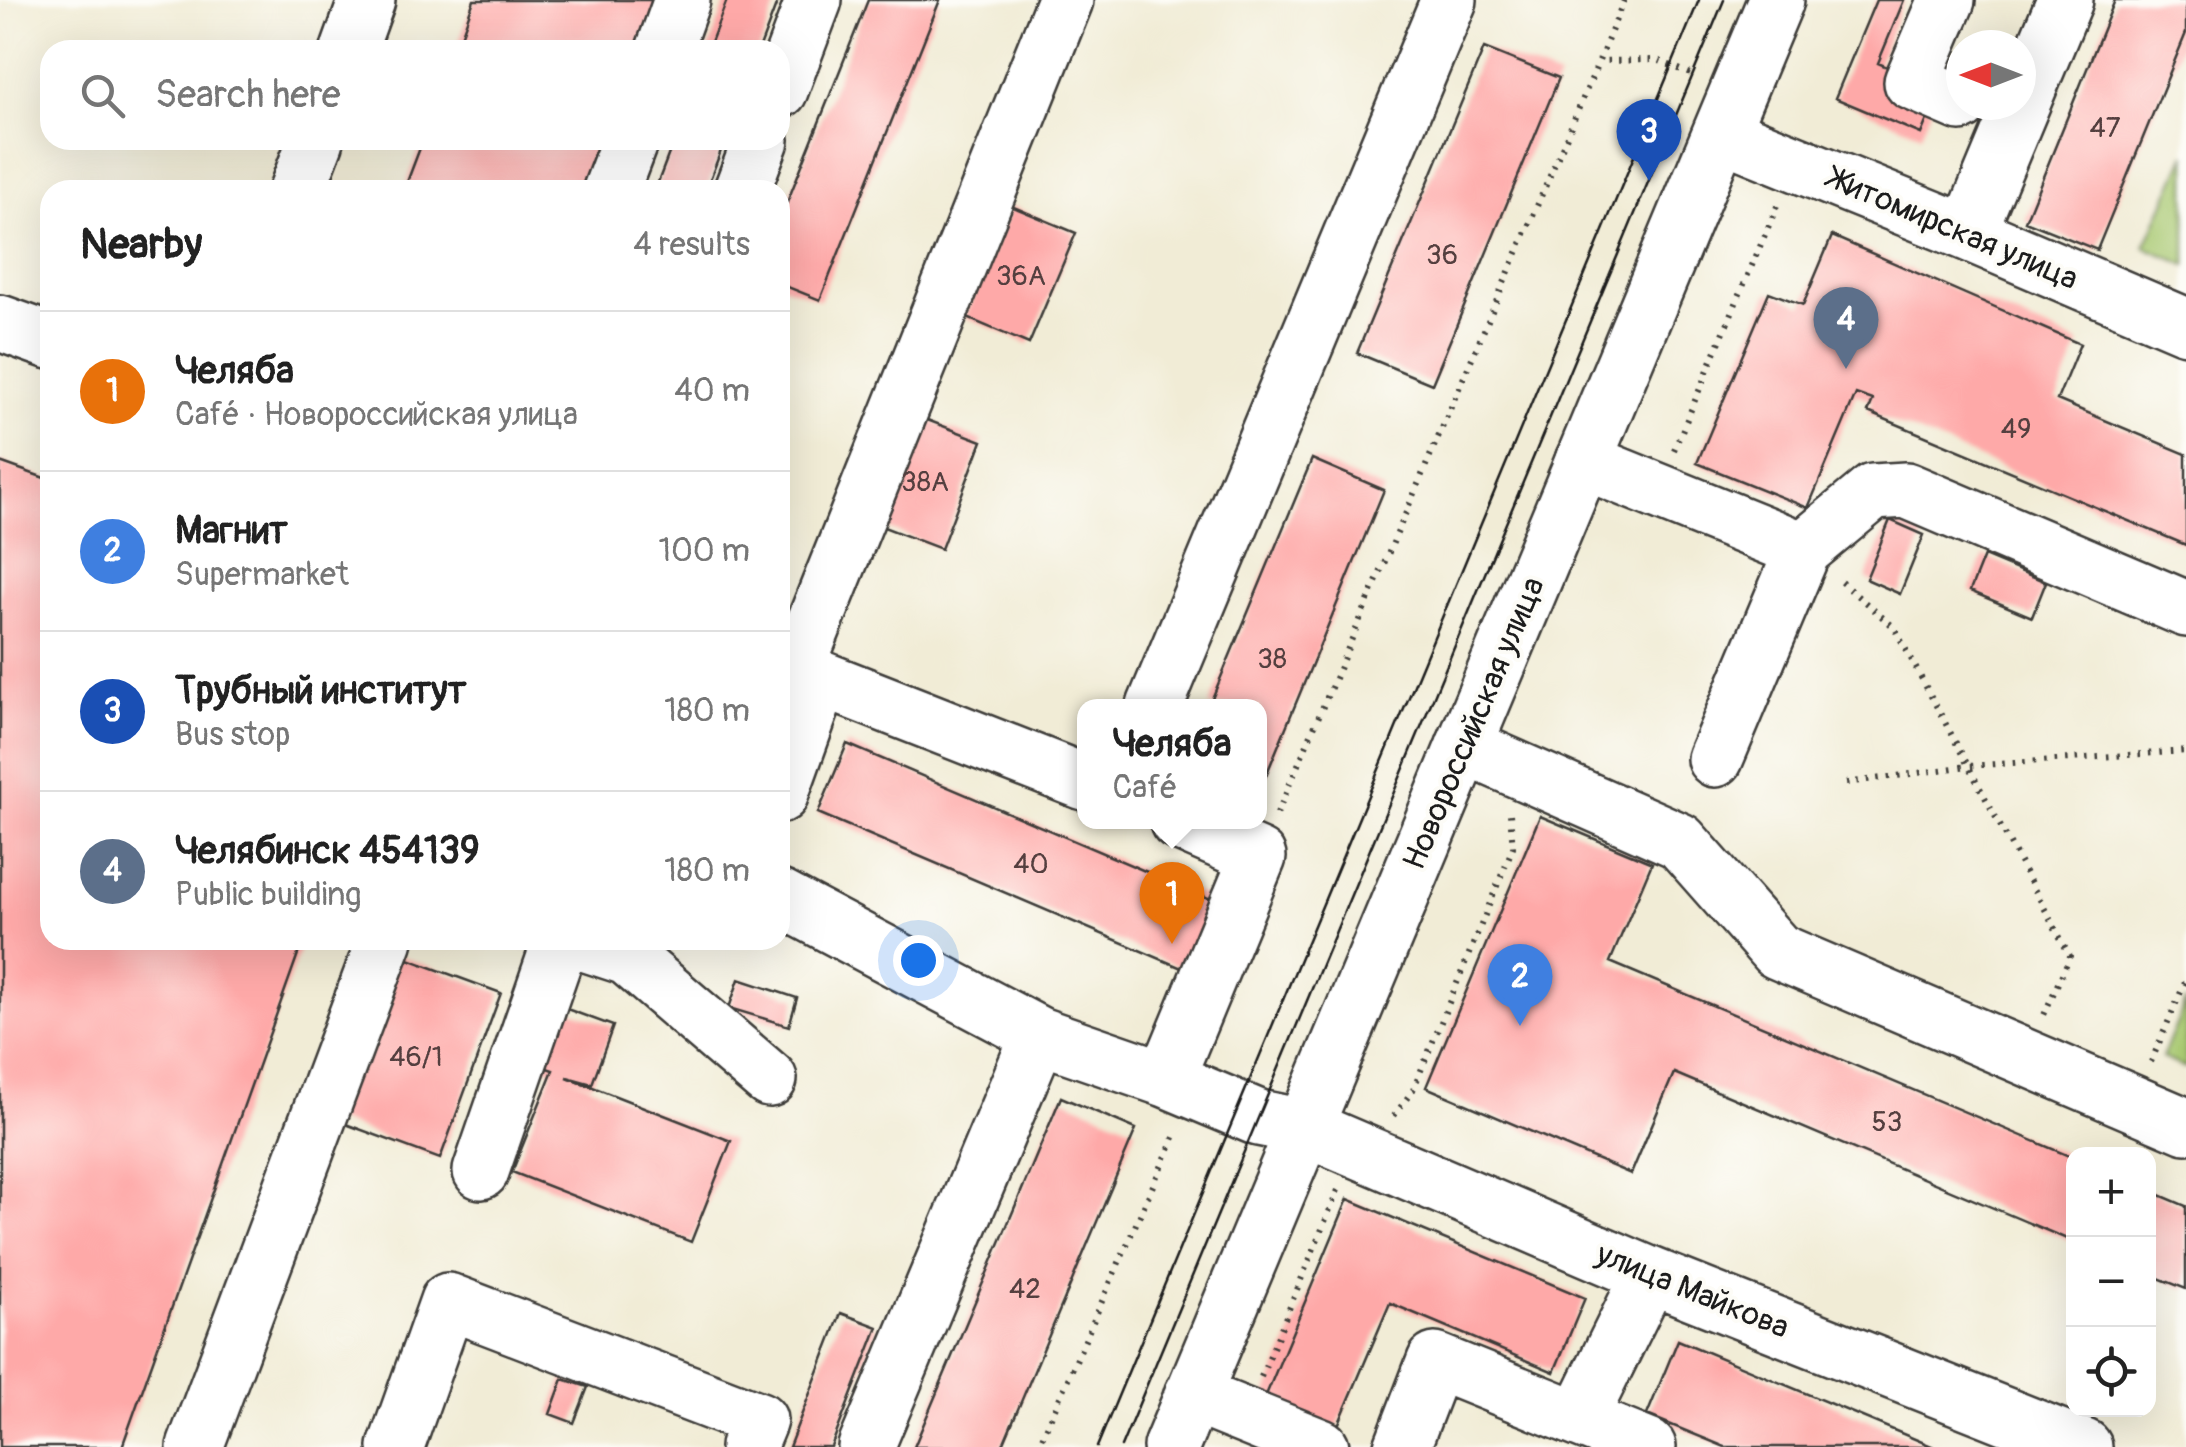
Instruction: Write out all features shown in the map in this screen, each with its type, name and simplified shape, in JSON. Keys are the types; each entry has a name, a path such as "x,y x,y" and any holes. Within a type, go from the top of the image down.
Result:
{"main road":[{"path":"353,40 367,0"},
{"path":"668,40 682,0"},
{"path":"790,64 814,0"},
{"path":"790,767 813,703 796,669 1065,0"},
{"path":"1158,699 1449,0"},
{"name":"Новороссийская улица","path":"1171,1447 1776,0"},
{"path":"1946,96 1912,82 1947,0"},
{"path":"2036,38 2065,0"},
{"path":"1968,233 1979,120"},
{"name":"Житомирская улица","path":"1721,133 2186,326"},
{"path":"301,180 312,150"},
{"path":"616,180 626,150"},
{"path":"746,180 757,150"},
{"path":"0,323 40,337"},
{"path":"1583,461 1804,550"},
{"path":"1715,758 1804,550 1873,492 1906,490 2186,608"},
{"path":"796,669 1077,779"},
{"path":"1464,746 1680,841 1778,951 2186,1126"},
{"path":"1180,1084 1258,857 1194,829"},
{"name":"улица Майкова","path":"790,903 1040,1035 1180,1084 1259,1118 1304,1127 2058,1442"},
{"path":"195,1447 381,950"},
{"path":"481,1171 558,950"},
{"path":"632,950 769,1079"},
{"path":"866,1447 1040,1035"},
{"path":"1579,1419 1650,1274"},
{"path":"396,1447 448,1300 758,1420 748,1447"},
{"path":"1402,1447 1435,1361 1648,1447"},
{"path":"1192,1396 1321,1447"}],"path":[{"path":"1258,857 1599,61"},
{"path":"1804,550 1894,627 2070,956 2026,1057"},
{"path":"1846,784 1968,766 2186,751"},
{"path":"2133,1103 2186,980"},
{"path":"1038,1447 1180,1084"}],"green space":[{"path":"2186,154 2186,265 2145,247"},
{"path":"2186,1001 2186,1068 2162,1058"}],"building":[{"path":"474,0 664,0 650,40 460,40"},
{"path":"727,0 778,0 763,40 712,40"},
{"path":"868,0 940,0 820,300 790,288 790,195"},
{"path":"1876,0 1904,0 1878,63 1899,72 1931,110 1921,134 1835,98"},
{"path":"2115,0 2186,0 2186,33 2097,250 2025,221"},
{"path":"1484,48 1559,78 1432,384 1357,353"},
{"path":"419,150 609,150 598,180 408,180"},
{"path":"670,150 721,150 710,180 659,180"},
{"path":"1011,206 1076,233 1029,344 965,317"},
{"path":"1832,236 2080,344 2057,400 2186,454 2186,545 1868,412 1873,400 1856,394 1808,508 1697,463 1769,292 1803,305"},
{"path":"909,413 982,441 941,549 868,521"},
{"path":"1312,459 1384,490 1267,773 1267,699 1212,699"},
{"path":"0,462 40,476 40,950 299,950 122,1447 0,1447"},
{"path":"1890,520 1924,535 1900,594 1866,579"},
{"path":"1984,556 2046,582 2032,617 1970,591"},
{"path":"847,744 1227,906 1198,975 818,813"},
{"path":"1540,816 1652,863 1610,962 2066,1155 2066,1239 1674,1073 1631,1174 1426,1087"},
{"path":"392,953 501,993 440,1159 332,1119"},
{"path":"739,979 797,998 789,1026 729,1008"},
{"path":"556,1005 613,1026 592,1084 567,1077 731,1141 691,1242 512,1172 553,1070 535,1064"},
{"path":"1061,1097 1136,1129 1002,1447 914,1447"},
{"path":"2156,1193 2186,1206 2186,1289 2156,1277"},
{"path":"1348,1199 1585,1298 1554,1372 1390,1303 1336,1430 1264,1400"},
{"path":"841,1313 878,1327 831,1447 789,1447"},
{"path":"1678,1340 1934,1447 1725,1447 1647,1415"},
{"path":"563,1379 588,1387 574,1423 550,1414"}],"tram line":[{"path":"1097,1447 1699,0"},
{"path":"1121,1447 1724,0"}],"place":[{"name":"Трубный институт","path":"1649,181"},
{"name":"Челябинск 454139","path":"1846,369"},
{"name":"Челяба","path":"1172,944"},
{"name":"Магнит","path":"1520,1026"}]}
